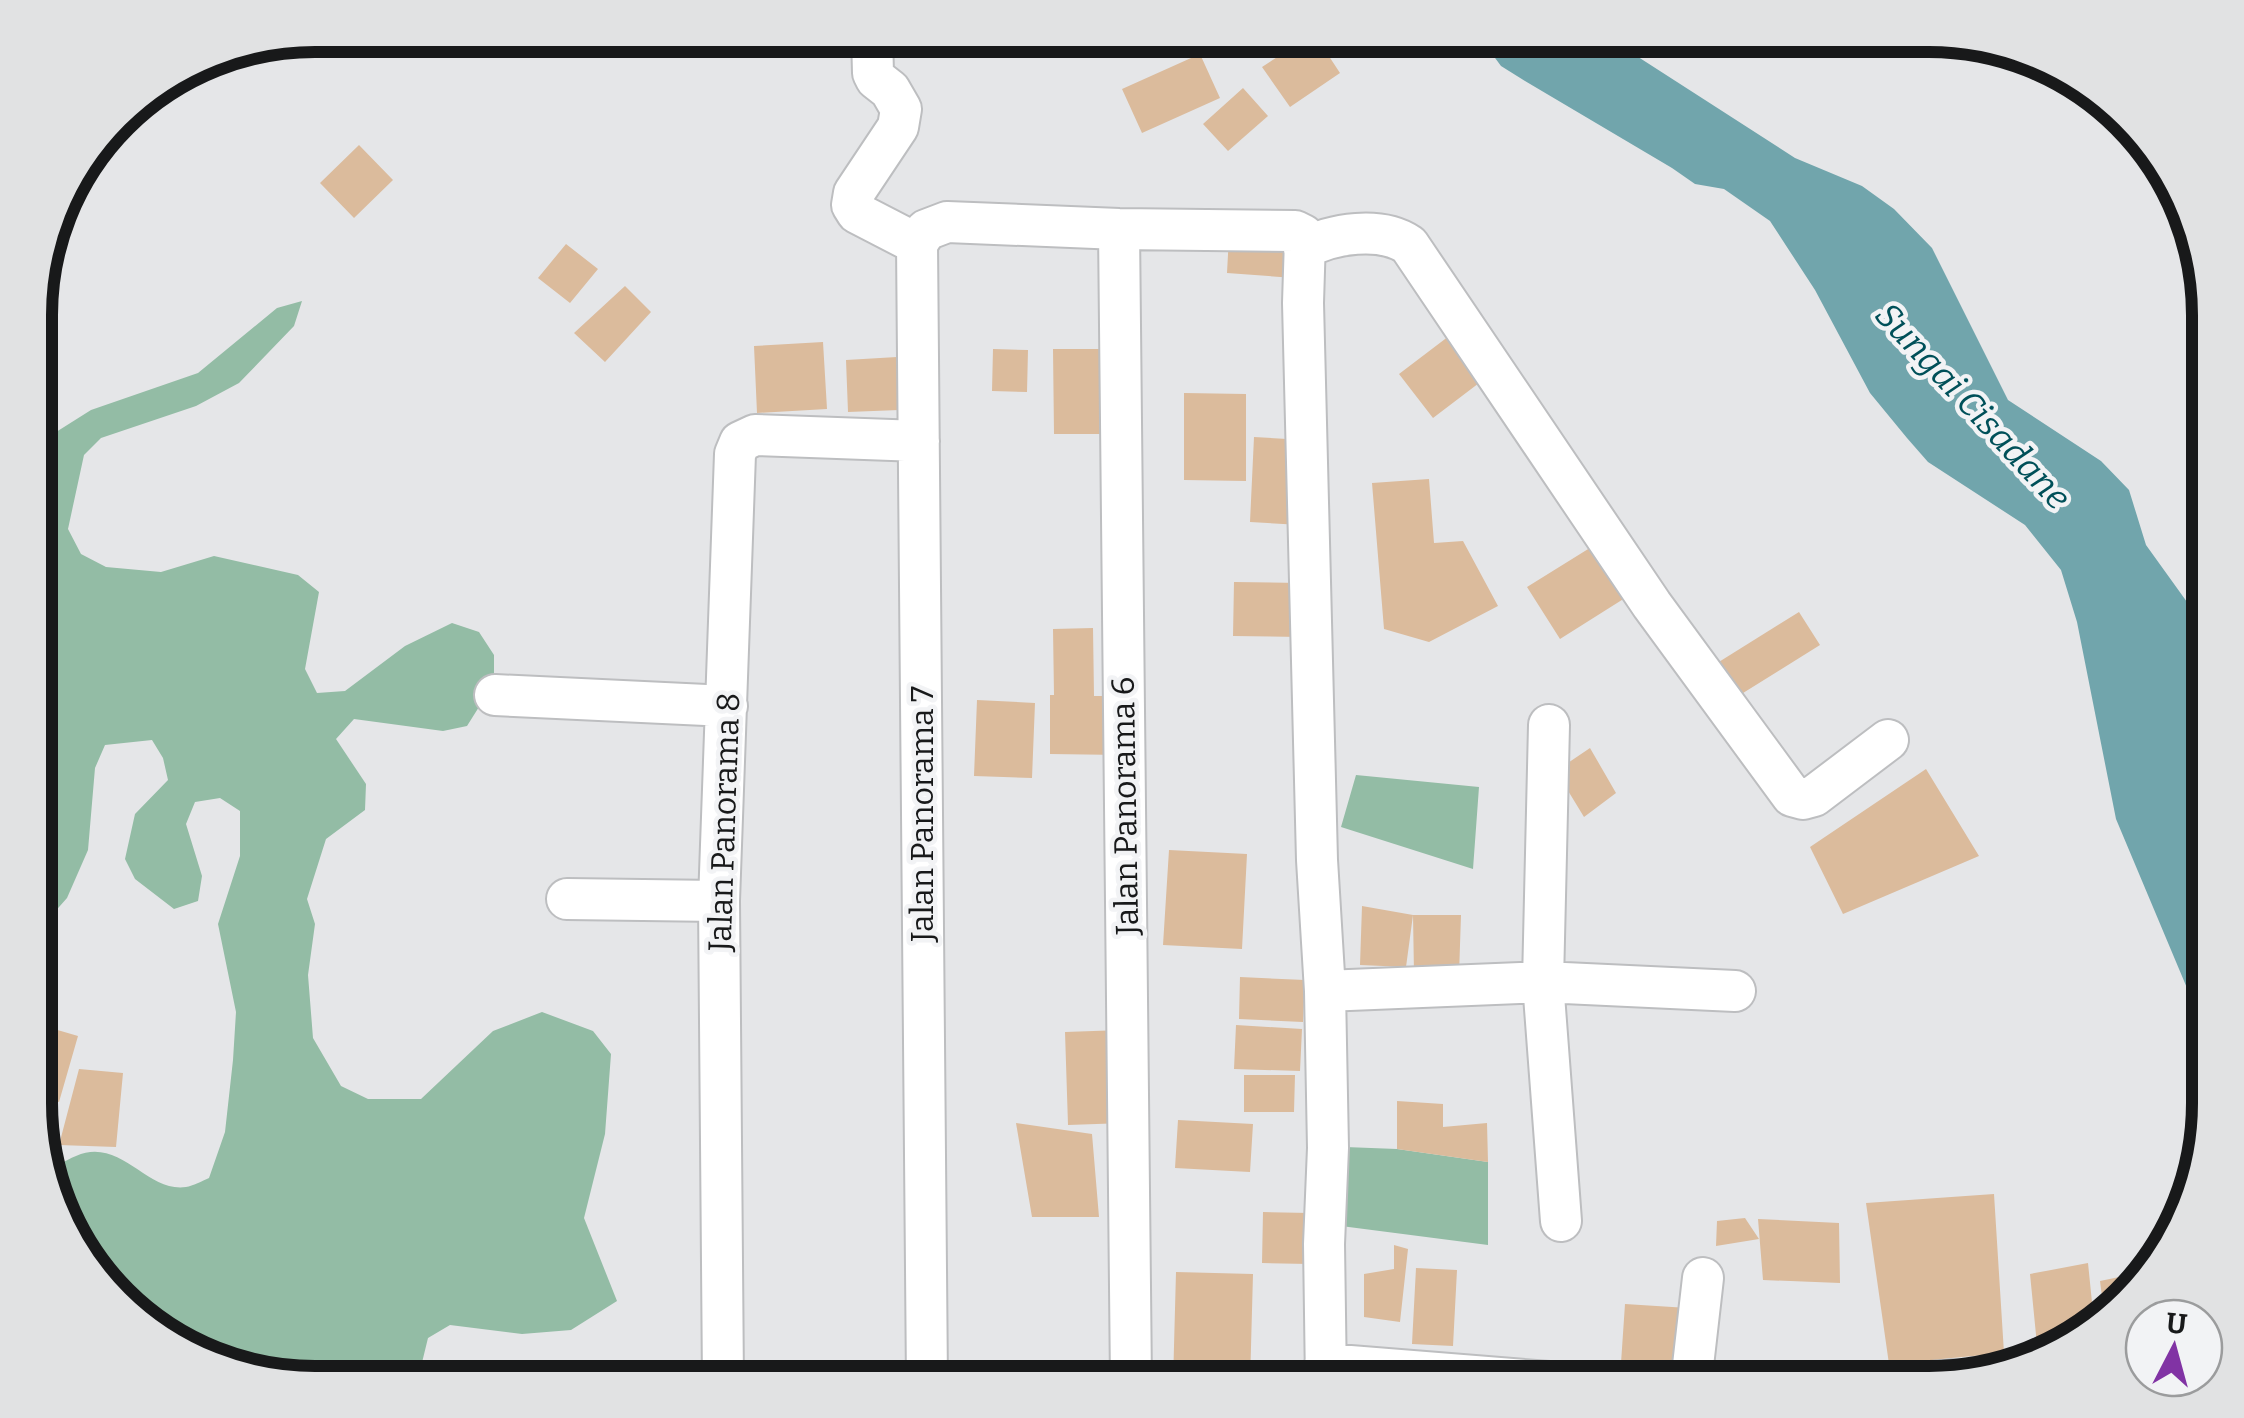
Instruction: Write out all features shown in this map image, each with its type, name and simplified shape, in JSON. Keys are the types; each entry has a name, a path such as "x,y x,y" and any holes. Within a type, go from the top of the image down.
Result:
{"street":[{"path":"872,52 872,72 901,108 898,127 854,194 852,204 857,213 917,244 926,230 948,222 1295,231 1303,235 1317,860 1325,991 1326,1365"},
{"name":"Jalan Panorama 6","path":"1119,229 1131,1365"},
{"path":"1304,248 1328,238 1359,234 1397,239 1409,245 1652,606 1792,796 1814,796 1888,740"},
{"name":"Jalan Panorama 7","path":"917,244 927,1366"},
{"name":"Jalan Panorama 8","path":"723,1366 720,901 735,454 740,442 755,435 919,440"},
{"path":"494,695 727,706"},
{"path":"1549,724 1542,982 1561,1221"},
{"path":"566,899 720,901"},
{"path":"1325,991 1542,982 1735,991"},
{"path":"1693,1365 1703,1278"}],"green space":[{"path":"302,301 294,326 239,383 196,406 101,438 84,455 68,529 81,554 106,567 161,572 214,556 298,575 319,592 305,669 317,693 345,691 405,646 452,623 479,632 494,655 494,683 467,726 443,731 354,719 336,739 366,784 365,810 326,839 307,899 315,924 308,975 313,1038 341,1086 368,1099 421,1099 493,1031 542,1012 593,1031 611,1054 605,1134 584,1218 617,1301 571,1330 522,1334 450,1325 428,1338 421,1366 281,1363 247,1357 199,1338 155,1311 118,1276 80,1219 61,1165 76,1156 106,1153 172,1187 189,1186 209,1178 225,1132 233,1060 236,1012 218,924 240,856 240,811 220,798 195,802 186,824 202,876 198,901 174,909 135,879 125,859 135,814 168,780 163,758 152,740 105,745 95,768 88,850 67,898 52,915 52,435 91,410 198,373 277,308"},
{"path":"1356,775 1479,787 1473,869 1341,827"},
{"path":"1345,1147 1397,1149 1488,1162 1488,1245 1341,1226"}],"water":[{"name":"Sungai Cisadane","path":"1491,52 1630,52 1795,158 1862,186 1894,209 1932,248 2008,400 2101,461 2129,490 2146,545 2187,602 2191,628 2191,998 2116,819 2077,622 2061,570 2025,525 1928,462 1907,438 1870,393 1815,290 1770,221 1724,189 1695,184 1501,66"}],"building":[{"path":"1285,52 1326,52 1340,73 1290,107 1262,67"},
{"path":"1200,54 1220,98 1142,133 1122,89"},
{"path":"1243,88 1268,116 1228,151 1203,124"},
{"path":"359,145 393,180 354,218 320,183"},
{"path":"1229,236 1297,242 1294,278 1227,273"},
{"path":"566,244 598,269 570,303 538,278"},
{"path":"625,286 651,312 605,362 574,333"},
{"path":"1449,336 1483,380 1433,418 1399,374"},
{"path":"823,342 827,409 757,413 754,346"},
{"path":"993,349 1028,350 1027,392 992,391"},
{"path":"1053,349 1113,349 1114,434 1054,434"},
{"path":"897,357 899,410 848,412 846,360"},
{"path":"1184,393 1246,394 1246,481 1184,480"},
{"path":"1254,437 1304,440 1301,525 1250,522"},
{"path":"1429,479 1434,543 1463,541 1498,606 1429,642 1384,629 1372,483"},
{"path":"1593,546 1625,598 1560,639 1527,587"},
{"path":"1234,582 1301,583 1301,637 1233,636"},
{"path":"1799,612 1820,645 1735,698 1714,665"},
{"path":"1093,628 1094,696 1123,696 1122,755 1050,754 1053,629"},
{"path":"977,700 1035,703 1032,778 974,776"},
{"path":"1590,748 1616,793 1584,817 1556,771"},
{"path":"1926,769 1979,856 1843,914 1810,847"},
{"path":"1169,850 1247,854 1242,949 1163,945"},
{"path":"1362,906 1413,915 1406,967 1360,965"},
{"path":"1413,915 1461,915 1459,975 1414,974"},
{"path":"1240,977 1305,980 1303,1022 1239,1019"},
{"path":"1236,1025 1302,1029 1300,1071 1234,1069"},
{"path":"52,1028 78,1036 59,1102 52,1100"},
{"path":"1122,1030 1125,1123 1068,1125 1065,1032"},
{"path":"79,1069 123,1073 116,1147 59,1145"},
{"path":"1244,1075 1295,1075 1294,1112 1244,1112"},
{"path":"1397,1101 1443,1104 1443,1127 1487,1123 1488,1162 1397,1149"},
{"path":"1178,1120 1253,1124 1250,1172 1175,1168"},
{"path":"1016,1123 1092,1134 1099,1217 1032,1217"},
{"path":"1994,1194 2004,1353 1889,1364 1866,1203"},
{"path":"1263,1212 1310,1213 1309,1264 1262,1263"},
{"path":"1745,1218 1759,1239 1716,1246 1717,1221"},
{"path":"1758,1219 1839,1223 1840,1283 1763,1280"},
{"path":"1394,1245 1408,1249 1400,1322 1364,1317 1364,1274 1394,1269"},
{"path":"2088,1263 2093,1308 2037,1342 2030,1274"},
{"path":"1416,1268 1457,1270 1453,1346 1412,1344"},
{"path":"1176,1272 1253,1274 1250,1365 1173,1365"},
{"path":"2126,1276 2102,1300 2100,1281"},
{"path":"1625,1304 1688,1308 1684,1365 1621,1363"}]}
